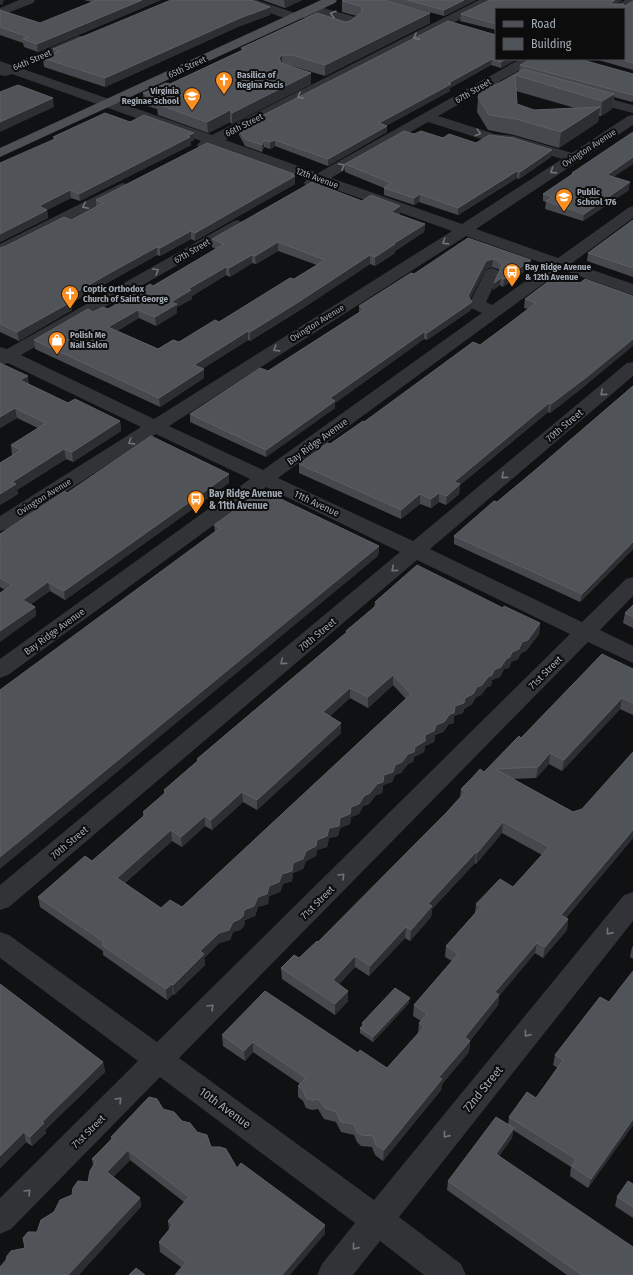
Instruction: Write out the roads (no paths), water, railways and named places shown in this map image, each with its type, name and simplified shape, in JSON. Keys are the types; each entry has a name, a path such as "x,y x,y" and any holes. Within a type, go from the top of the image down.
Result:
{"main road":[{"name":"65th Street","path":"0,153 331,0"}],"street":[{"path":"0,12 30,0"},
{"name":"66th Street","path":"194,150 488,0"},
{"path":"620,8 633,0"},
{"path":"248,1 303,13"},
{"path":"428,17 460,26"},
{"name":"64th Street","path":"4,70 94,34"},
{"name":"67th Street","path":"301,189 527,60"},
{"name":"12th Avenue","path":"4,70 108,104 633,290"},
{"path":"504,73 521,78"},
{"path":"309,77 326,83"},
{"path":"573,93 633,109"},
{"name":"Ovington Avenue","path":"0,525 464,230 633,119"},
{"path":"422,120 475,143"},
{"path":"422,120 493,138 514,140 574,158"},
{"path":"0,250 132,182"},
{"name":"Bay Ridge Avenue","path":"0,670 633,211"},
{"name":"67th Street","path":"3,356 246,220"},
{"path":"492,273 477,304 494,312"},
{"name":"11th Avenue","path":"3,356 265,478 633,655"},
{"name":"70th Street","path":"0,900 633,368"},
{"name":"71st Street","path":"0,1219 633,584"},
{"name":"72nd Street","path":"333,1275 633,902"},
{"name":"10th Avenue","path":"0,943 450,1275"}],"place":[{"name":"Basilica of Regina Pacis","path":"224,95"},
{"name":"Virginia Reginae School","path":"192,111"},
{"name":"Public School 176","path":"564,212"},
{"name":"Bay Ridge Avenue & 12th Avenue","path":"512,287"},
{"name":"Coptic Orthodox Church of Saint George","path":"70,309"},
{"name":"Polish Me Nail Salon","path":"57,355"},
{"name":"Bay Ridge Avenue & 11th Avenue","path":"196,514"}]}
